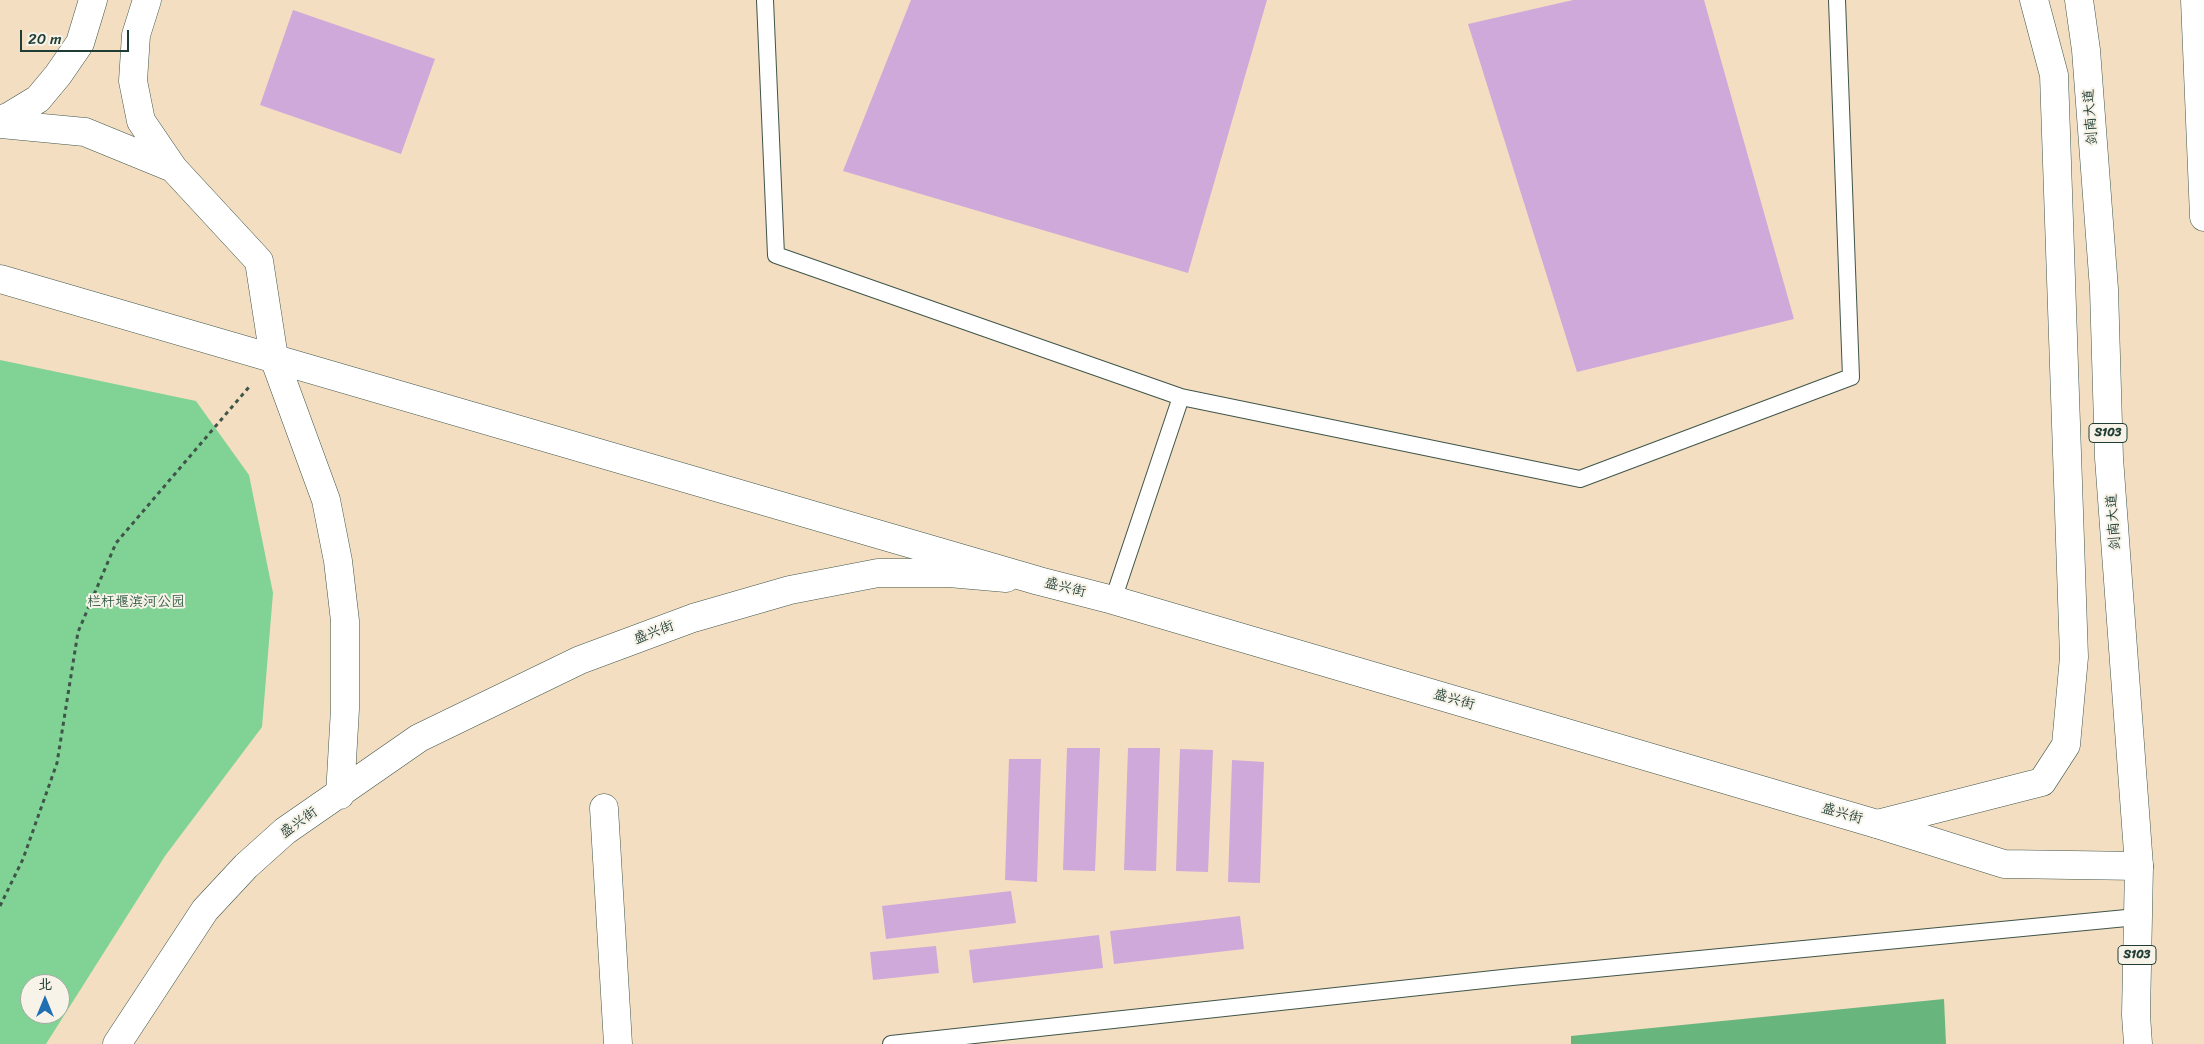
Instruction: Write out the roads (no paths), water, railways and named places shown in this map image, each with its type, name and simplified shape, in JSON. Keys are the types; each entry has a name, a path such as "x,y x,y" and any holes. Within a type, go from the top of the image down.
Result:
{"main road":[{"path":"0,120 38,99 58,75 80,43 93,0"},
{"path":"147,0 136,34 133,81 141,122 173,168 259,261 274,358 326,500 338,561 345,621 345,710 340,795"},
{"path":"1877,824 2042,782 2066,746 2074,657 2054,75 2034,0"},
{"name":"剑南大道","path":"2079,0 2086,50 2104,289 2109,458 2138,866 2138,1044"},
{"path":"2195,0 2204,217"},
{"path":"0,124 86,132 173,168"},
{"path":"0,279 1039,581"},
{"name":"盛兴街","path":"117,1044 205,910 246,866 285,831 427,734 580,660 693,618 790,590 878,573 949,573 1039,581 1113,600 1877,824 2004,864 2138,866"},
{"path":"604,808 618,1044"}],"lane":[{"path":"765,0 776,255 1181,397 1580,479 1851,377 1837,0"},
{"path":"1113,600 1181,397"},
{"path":"892,1044 1512,977 2137,917"}],"park label":[{"name":"栏杆堰滨河公园","path":"136,602"}]}
